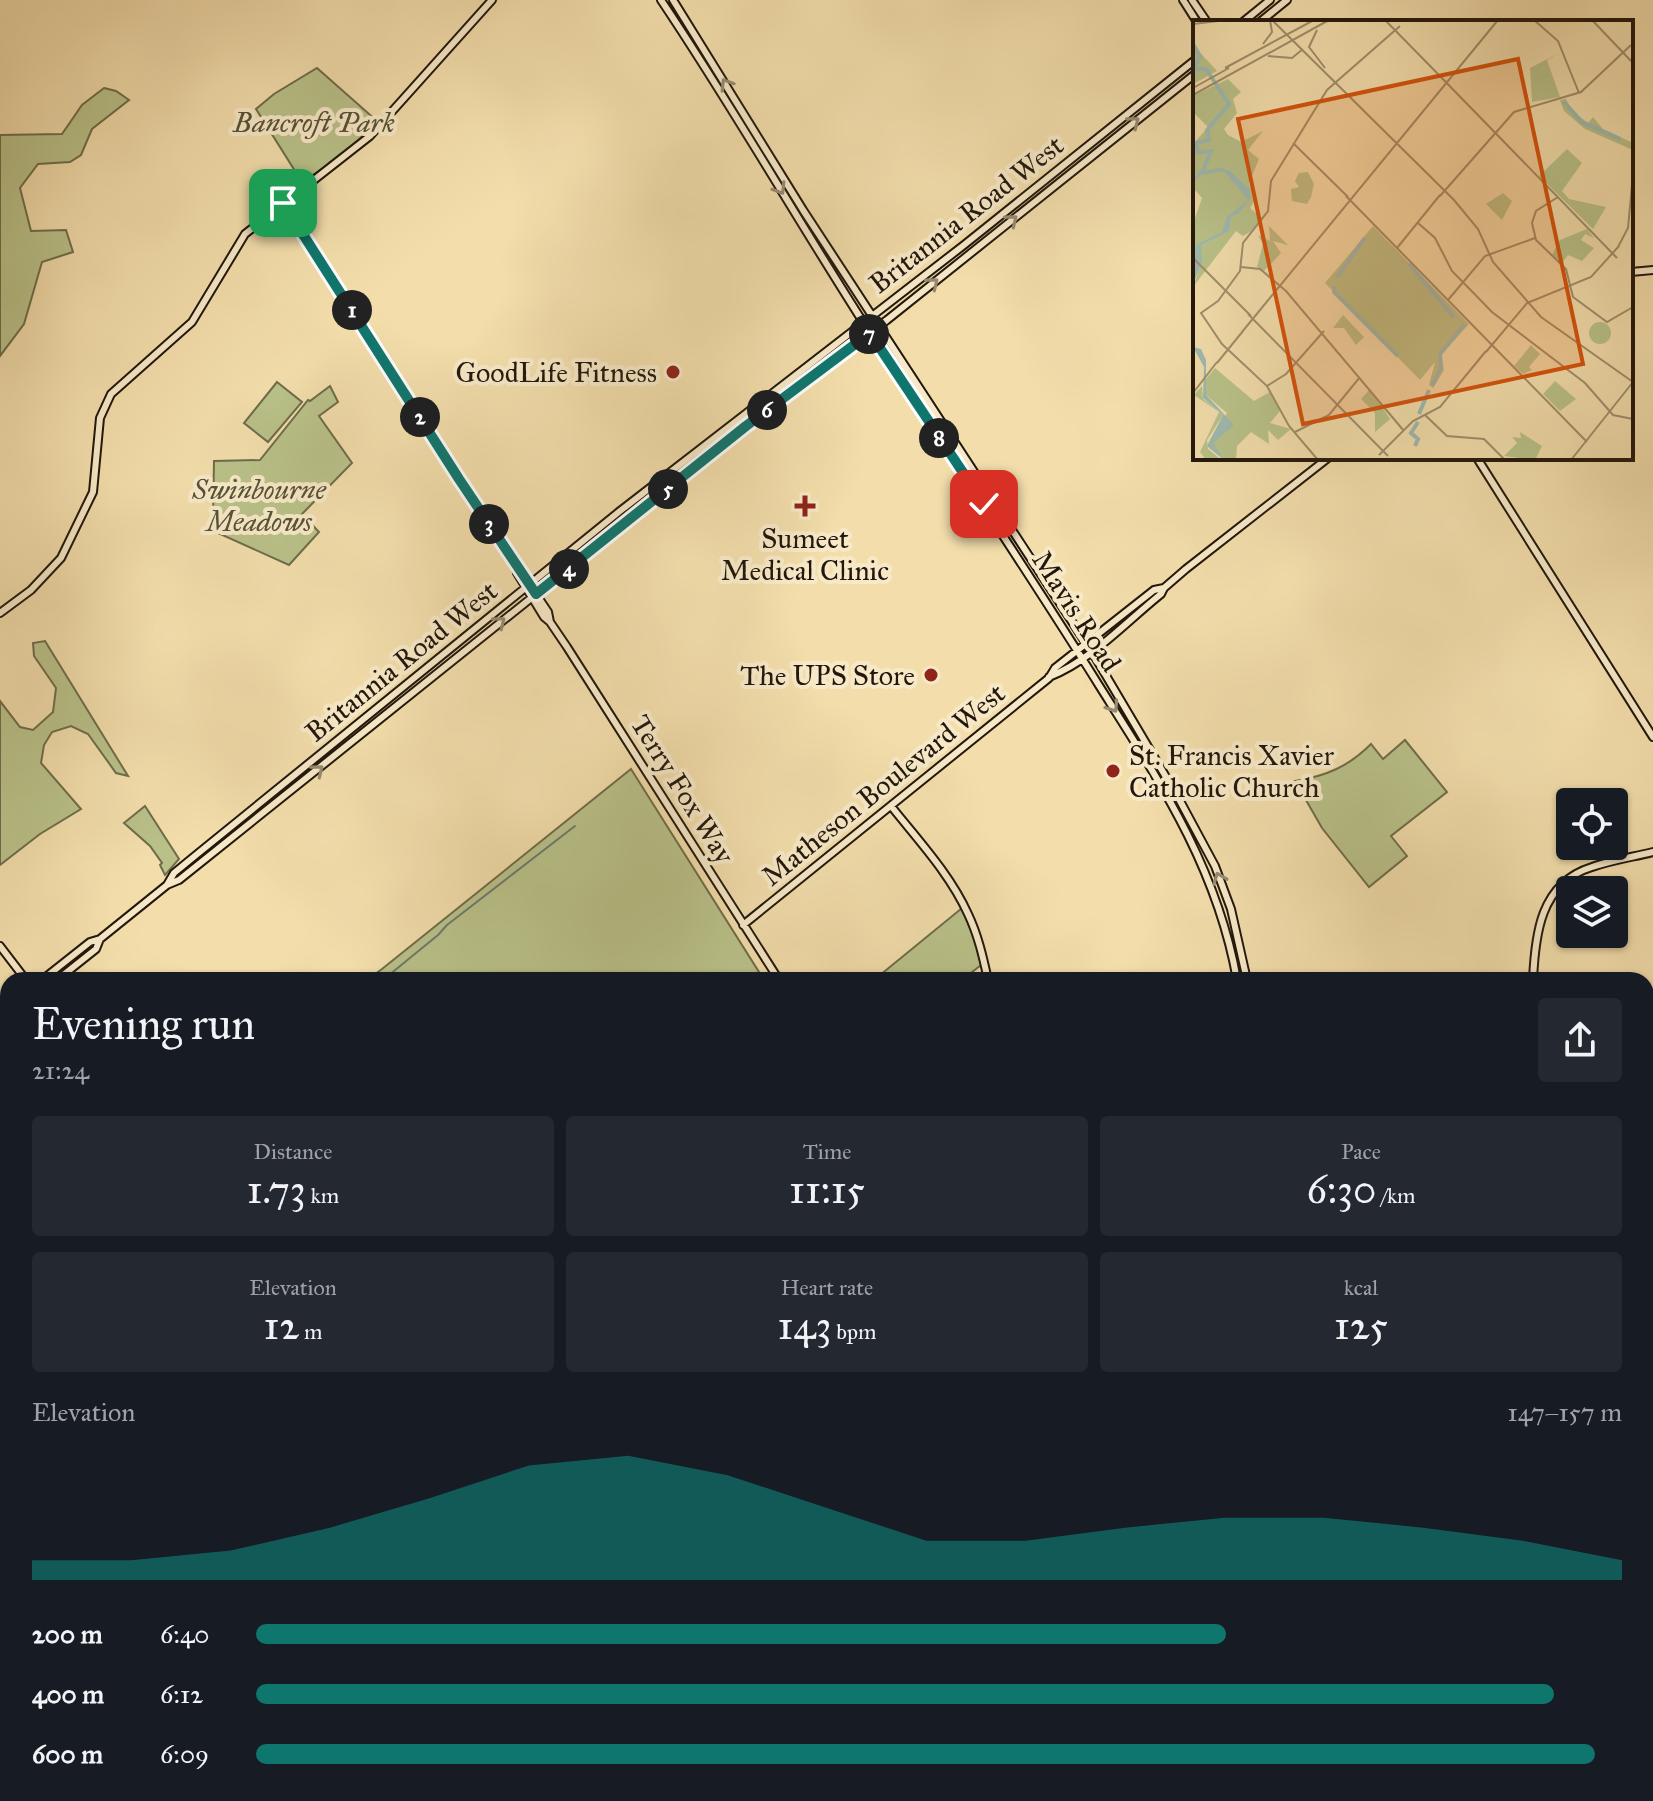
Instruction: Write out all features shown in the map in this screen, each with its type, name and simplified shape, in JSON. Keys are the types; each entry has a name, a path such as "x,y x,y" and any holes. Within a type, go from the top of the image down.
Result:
{"main road":[{"path":"0,613 31,590 63,553 93,492 100,418 111,394 192,322 245,234 370,136 492,0"},
{"name":"Mavis Road","path":"661,0 870,333 1124,722 1206,871 1222,914 1235,972"},
{"name":"Mavis Road","path":"673,0 1088,648 1183,806 1215,866 1231,909 1245,972"},
{"path":"1183,0 1196,20"},
{"path":"1192,0 1206,20"},
{"path":"1245,20 1270,0"},
{"path":"1262,20 1287,0"},
{"name":"Britannia Road West","path":"167,885 174,873 528,586 1193,62"},
{"name":"Britannia Road West","path":"52,972 90,942 100,939 167,885 179,880 746,426 879,326 1193,76"},
{"name":"Terry Fox Way","path":"283,203 516,566 544,617 774,972"},
{"path":"1633,272 1653,270"},
{"path":"927,420 937,415"},
{"name":"Matheson Boulevard West","path":"1049,678 1055,668 1078,650 1088,648 1161,594 1164,588 1325,460"},
{"path":"1478,460 1653,737"},
{"name":"Matheson Boulevard West","path":"743,925 1049,678 1083,658 1088,648"},
{"path":"891,806 948,879 968,912 986,972"},
{"path":"1533,972 1534,940 1538,925 1555,894 1571,878 1589,867 1653,852"},
{"name":"Britannia Road West","path":"67,972 96,949 100,939"},
{"path":"0,946 20,972"}],"green space":[{"name":"Bancroft Park","path":"317,68 377,121 345,154 302,182 256,109 274,94"},
{"path":"104,88 116,91 129,100 92,129 81,155 70,162 38,164 20,188 31,231 66,230 73,252 42,262 24,324 0,356 0,135 62,134 82,105"},
{"path":"277,382 302,402 268,442 244,423"},
{"name":"Swinbourne Meadows","path":"330,386 338,402 319,416 352,463 302,514 319,532 289,565 209,529 213,515 214,461 260,460 308,400"},
{"path":"45,641 128,776 116,773 88,734 71,726 52,732 44,745 41,763 81,809 40,834 0,865 0,701 20,727 33,730 53,712 56,688 34,656 33,643"},
{"path":"1405,740 1447,792 1391,836 1407,856 1369,887 1322,828 1295,781 1336,769 1371,744 1383,759"},
{"path":"631,769 759,972 378,972"},
{"path":"145,806 179,859 165,875 160,865 162,863 150,846 124,823"},
{"path":"962,908 975,939 981,965 972,972 884,972"}],"waterway":[{"path":"393,972 447,925 575,826"}],"place":[{"name":"GoodLife Fitness","path":"673,372"},
{"name":"Sumeet Medical Clinic","path":"805,506"},
{"name":"The UPS Store","path":"931,675"},
{"name":"St. Francis Xavier Catholic Church","path":"1113,771"}],"route":[{"path":"283,203 536,594 746,426 870,333 984,504"}]}
